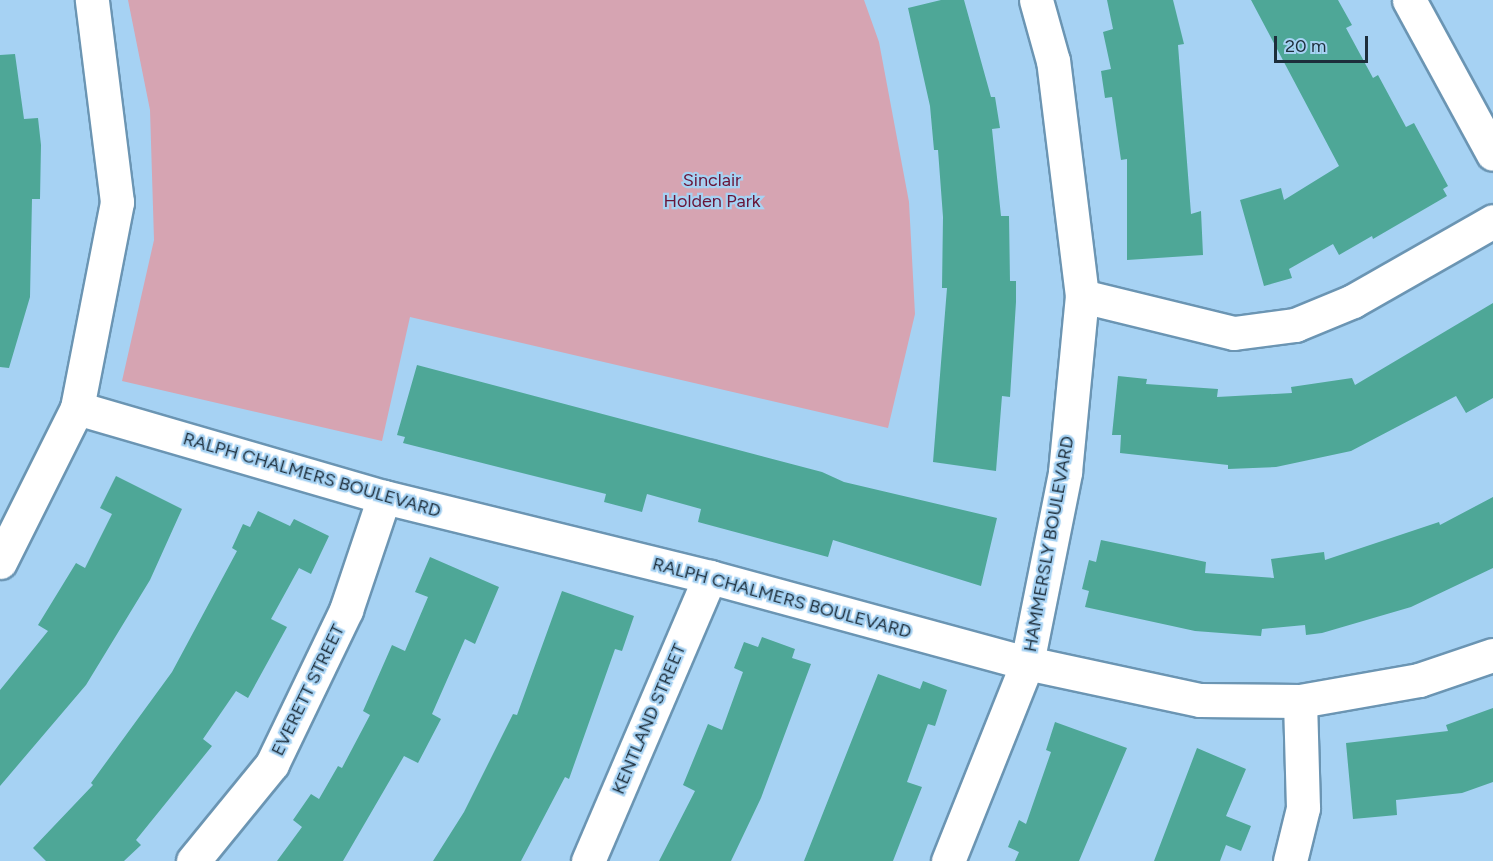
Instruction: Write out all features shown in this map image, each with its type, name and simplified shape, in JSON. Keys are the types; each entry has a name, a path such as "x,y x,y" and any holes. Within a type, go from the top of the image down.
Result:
{"street":[{"path":"0,562 77,408 117,202 92,0"},
{"name":"HAMMERSLY BOULEVARD","path":"948,861 1027,663 1065,472 1082,296 1053,61 1036,0"},
{"path":"1409,0 1493,154"},
{"path":"1082,296 1234,333 1295,325 1353,301 1493,221"},
{"name":"RALPH CHALMERS BOULEVARD","path":"77,408 384,497 710,577 1027,663 1200,700 1300,701 1419,680 1493,655"},
{"name":"EVERETT STREET","path":"193,861 272,764 346,610 384,497"},
{"name":"KENTLAND STREET","path":"588,861 710,577"},
{"path":"1290,861 1303,808 1300,701"}],"green space":[{"name":"Sinclair Holden Park","path":"128,0 864,0 879,42 909,202 915,314 888,428 410,317 382,441 122,381 154,240 150,110"}],"building":[{"path":"941,0 964,0 991,97 995,97 1000,128 992,129 1001,216 1009,216 1010,281 1016,281 1016,302 1010,397 1002,396 996,471 933,462 947,288 942,288 943,217 938,150 934,150 930,106 908,8"},
{"path":"1107,0 1173,0 1184,44 1178,45 1191,214 1201,211 1203,255 1127,260 1127,159 1121,160 1112,97 1105,98 1101,71 1111,69 1103,32 1113,29"},
{"path":"1251,0 1338,0 1352,25 1346,28 1373,78 1378,75 1406,127 1414,123 1448,186 1443,189 1447,196 1373,239 1372,236 1339,255 1333,244 1289,269 1292,278 1264,286 1240,200 1281,188 1284,200 1339,166"},
{"path":"15,54 24,119 38,118 41,145 40,199 32,199 30,297 9,368 0,367 0,55"},
{"path":"1493,303 1493,398 1466,413 1456,396 1351,451 1276,467 1228,469 1228,465 1120,453 1121,435 1112,435 1118,376 1147,379 1146,384 1218,389 1217,397 1292,393 1291,387 1352,378 1355,385"},
{"path":"417,365 822,472 844,482 997,518 981,586 833,540 828,557 698,522 701,509 647,494 642,512 604,502 606,494 403,443 405,437 397,435"},
{"path":"116,476 182,509 150,580 86,685 0,786 0,690 48,631 38,625 76,563 85,568 112,514 100,508"},
{"path":"1493,497 1493,568 1411,607 1322,633 1306,635 1305,625 1262,629 1261,636 1195,631 1085,607 1089,591 1082,589 1089,560 1096,562 1101,540 1206,562 1205,573 1274,578 1271,559 1324,552 1325,560 1439,522 1440,525"},
{"path":"258,511 290,526 294,519 329,536 311,574 299,568 271,619 287,627 248,698 236,691 203,739 212,746 136,840 141,845 124,861 46,861 33,848 93,785 91,783 172,672 237,551 232,548 243,524 250,527"},
{"path":"430,557 499,587 475,644 465,639 432,714 441,719 418,763 404,756 343,861 277,861 302,827 293,820 311,794 319,799 338,766 342,768 370,715 363,711 392,645 405,651 428,597 415,592"},
{"path":"562,591 634,616 622,651 615,649 569,779 565,777 521,861 433,861 464,812 513,714 517,715"},
{"path":"762,637 795,649 792,658 811,664 761,798 731,861 659,861 695,791 683,785 708,724 722,730 743,672 734,668 744,642 758,647"},
{"path":"878,674 920,689 923,681 947,690 935,726 928,724 907,782 922,787 893,861 804,861"},
{"path":"1493,708 1493,782 1462,793 1396,800 1397,815 1353,819 1346,743 1448,731 1446,725"},
{"path":"1055,722 1127,748 1079,861 1015,861 1019,852 1008,847 1019,820 1026,824 1051,752 1046,750"},
{"path":"1197,748 1246,769 1226,816 1251,826 1241,851 1226,845 1220,861 1154,861"}]}
